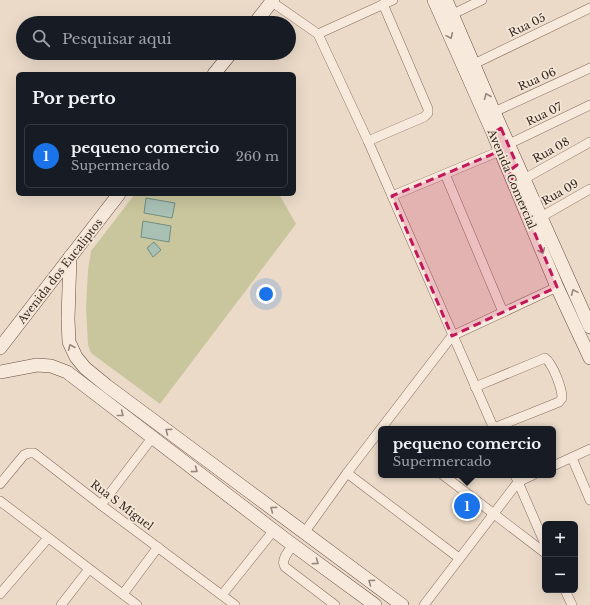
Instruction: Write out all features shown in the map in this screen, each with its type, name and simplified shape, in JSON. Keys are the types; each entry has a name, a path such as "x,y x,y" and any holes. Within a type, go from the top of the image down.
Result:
{"street":[{"path":"318,34 393,0"},
{"name":"Avenida Comercial","path":"434,0 497,130 513,168 557,287 590,358"},
{"name":"Avenida Comercial","path":"446,0 494,112 497,130"},
{"path":"453,14 482,0"},
{"path":"260,16 272,1 293,16"},
{"path":"368,141 424,117 428,113 428,109 383,4"},
{"name":"Rua 05","path":"474,64 590,8"},
{"path":"296,18 318,34 368,141 452,336 493,426"},
{"path":"216,72 225,60"},
{"name":"Rua 06","path":"494,112 590,68"},
{"name":"Rua 07","path":"392,196 504,147 590,105"},
{"name":"Rua 08","path":"524,179 590,142"},
{"name":"Avenida Comercial","path":"513,168 524,179 590,326"},
{"path":"445,174 503,312"},
{"name":"Rua 09","path":"541,217 590,189"},
{"name":"Avenida dos Eucaliptos","path":"0,348 117,196"},
{"path":"70,257 68,319 69,342 76,357 85,368 107,386 402,605"},
{"path":"384,426 452,336 557,287"},
{"path":"475,387 545,358 549,361 562,392 562,398 559,402 499,426"},
{"path":"0,372 37,365 51,366 66,372 289,542 375,605"},
{"path":"99,397 107,386"},
{"path":"335,605 285,567 283,560 289,542 347,473 378,433"},
{"path":"101,505 152,438"},
{"path":"556,465 590,449"},
{"name":"Rua S Miguel","path":"0,484 24,455 34,453 235,605"},
{"path":"572,458 590,500"},
{"path":"347,473 459,558"},
{"path":"447,478 542,551"},
{"path":"424,605 494,514 516,478"},
{"path":"516,478 542,537"},
{"path":"0,501 137,605"},
{"path":"222,595 274,530"},
{"path":"0,594 48,538"},
{"path":"123,594 158,547"},
{"path":"61,605 89,569"},
{"path":"566,593 572,605"}],"highlighted area":[{"path":"501,128 517,165 509,171 557,287 452,336 392,196 500,151 493,133"}],"shaded area":[{"path":"133,196 280,196 296,224 160,404 91,353 88,345 86,307 88,270 91,251"},
{"path":"146,198 175,203 172,218 144,213"},
{"path":"143,221 171,226 169,242 141,237"},
{"path":"154,242 161,250 153,257 147,248"}],"place":[{"name":"pequeno comercio","path":"467,506"}]}
